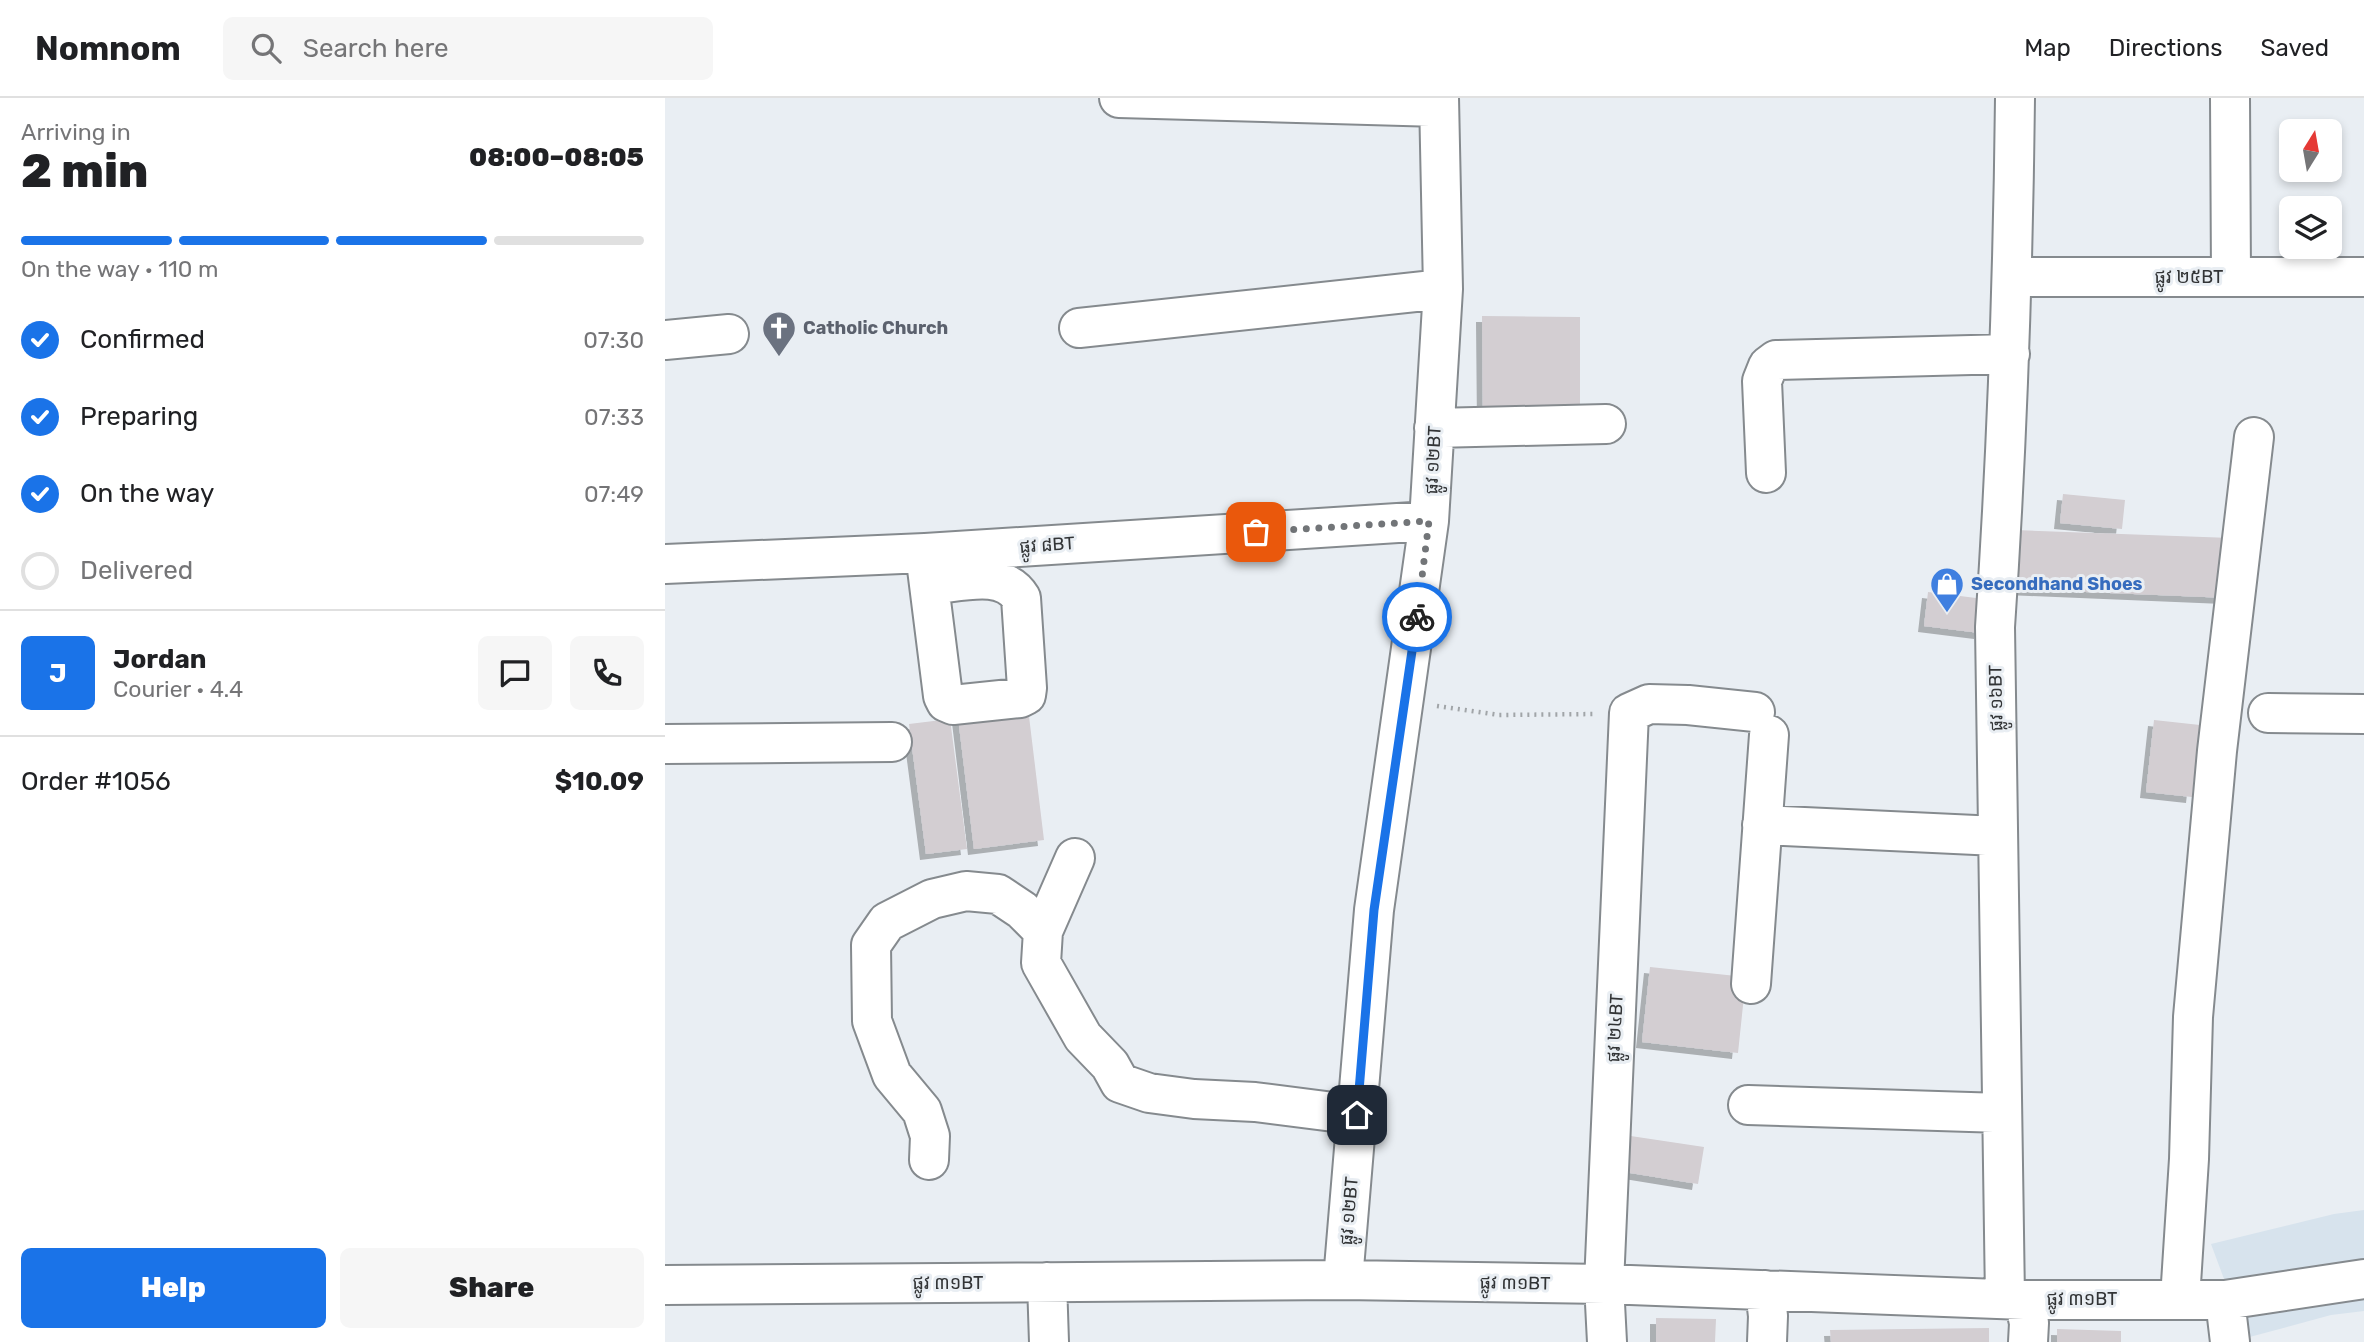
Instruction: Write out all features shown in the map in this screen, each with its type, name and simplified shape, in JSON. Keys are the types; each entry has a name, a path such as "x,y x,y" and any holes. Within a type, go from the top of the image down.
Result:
{"street":[{"path":"1119,98 1439,103"},
{"name":"ផ្លូវ ១៦BT","path":"2015,98 2013,277 1995,627 1997,836 2002,1114 2014,1299 2029,1324 2028,1342"},
{"path":"2230,98 2231,277"},
{"name":"ផ្លូវ ១២BT","path":"1343,1280 1374,910 1429,521 1443,289 1439,103"},
{"name":"ផ្លូវ ២៥BT","path":"2013,277 2364,276"},
{"path":"1079,328 1443,289"},
{"path":"665,340 729,334"},
{"path":"1766,473 1762,381 1768,366 1776,360 2010,354"},
{"path":"1434,428 1606,424"},
{"path":"2180,1299 2189,1158 2193,1017 2217,751 2254,436"},
{"name":"ផ្លូវ ៨BT","path":"665,565 927,569 1429,521"},
{"path":"1629,713 1649,704 1688,705 1762,723 1762,825 1751,984"},
{"name":"ផ្លូវ ២៤BT","path":"1607,1342 1604,1284 1629,713"},
{"path":"2268,713 2364,713"},
{"path":"665,744 892,743"},
{"path":"1762,825 1997,836"},
{"path":"1075,858 1043,931 1041,963 1083,1037 1110,1065 1120,1083 1160,1094 1255,1102 1357,1115"},
{"path":"929,1160 930,1136 922,1111 893,1075 871,1021 871,945 887,922 932,899 966,891 998,894 1022,910 1043,931"},
{"path":"1748,1105 2002,1114"},
{"name":"ផ្លូវ ៣១BT","path":"665,1285 1343,1280 1604,1284 2014,1299 2225,1300 2364,1279"},
{"path":"1047,1282 1049,1342"},
{"path":"1765,1290 1767,1342"},
{"path":"2225,1300 2230,1342"}],"path":[{"path":"1405,702 1499,716 1629,713"}],"shaded area":[{"path":"2364,1210 2364,1311 2331,1315 2246,1338 2211,1244 2334,1214"}],"building":[{"path":"1482,316 1580,317 1580,419 1483,420"},
{"path":"2063,494 2125,500 2122,529 2060,523"},
{"path":"2015,530 2231,538 2229,598 2013,589"},
{"path":"1928,592 1984,599 1980,633 1924,626"},
{"path":"1028,708 1044,840 974,849 958,717"},
{"path":"950,719 967,849 926,854 909,724"},
{"path":"2154,720 2200,725 2192,797 2146,792"},
{"path":"1650,967 1746,977 1738,1053 1642,1042"},
{"path":"1624,1135 1704,1147 1698,1184 1618,1171"},
{"path":"1656,1318 1716,1319 1715,1342 1656,1342"},
{"path":"1989,1328 1989,1342 1831,1342 1830,1330"},
{"path":"2057,1329 2121,1331 2121,1342 2057,1342"}],"way so far":[{"path":"1256,532 1429,521 1417,617"}],"place":[{"name":"Catholic Church","path":"779,358"},
{"name":"Secondhand Shoes","path":"1947,614"}],"route":[{"path":"1357,1115 1374,910 1417,617"}]}
